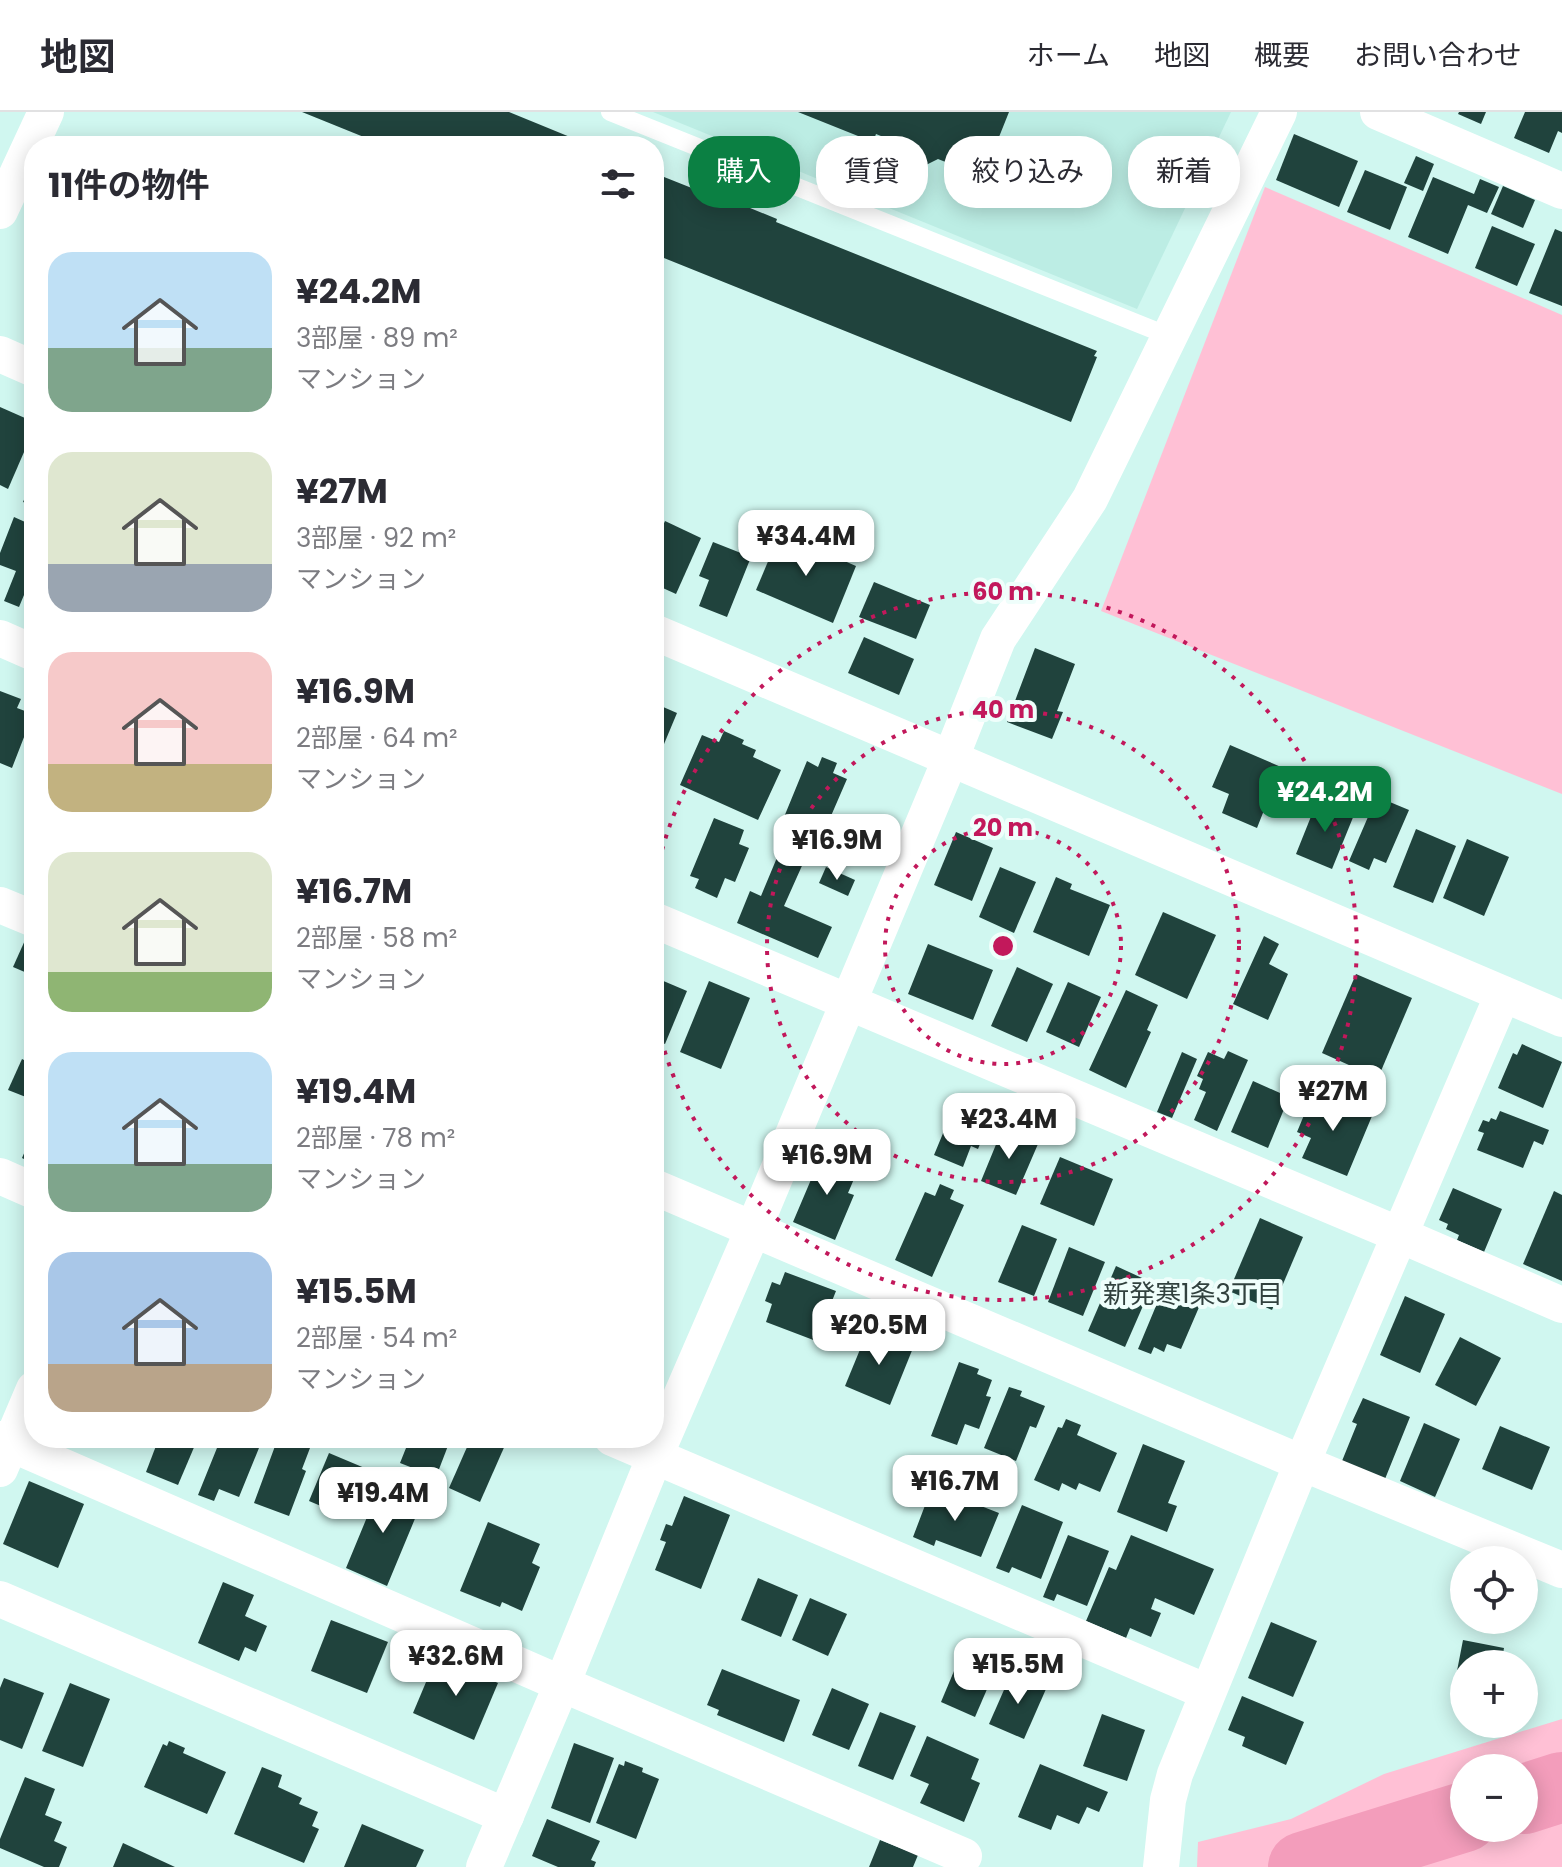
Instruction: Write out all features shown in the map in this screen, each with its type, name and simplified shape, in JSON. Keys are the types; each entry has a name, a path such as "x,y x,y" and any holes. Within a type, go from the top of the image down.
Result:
{"street":[{"path":"35,136 46,112"},
{"path":"664,1435 753,1230 998,639 1090,499 1279,112"},
{"path":"1378,112 1562,191"},
{"path":"0,211 24,159"},
{"path":"0,354 24,365"},
{"path":"664,636 1562,1019"},
{"path":"0,638 24,649"},
{"path":"0,905 24,915"},
{"path":"664,924 1562,1305"},
{"path":"1161,1867 1168,1800 1207,1692 1503,994"},
{"path":"0,1176 24,1187"},
{"path":"664,1191 1302,1463 1562,1570"},
{"path":"24,1409 3,1450 964,1856"},
{"path":"636,1448 1207,1692"},
{"path":"484,1867 658,1448"},
{"path":"0,1599 506,1816"}],"lane":[{"path":"610,112 1169,336"}],"shaded area":[{"path":"653,112 1231,112 1220,136 1128,136 1128,208 1185,208 1137,309 889,208 928,208 928,136 816,136 816,178 800,172 800,136 712,136"},
{"path":"1265,187 1562,315 1562,794 1101,611"},
{"path":"1562,1719 1562,1867 1197,1867 1198,1842 1291,1819 1384,1774 1501,1738 1538,1738 1538,1726"}],"building":[{"path":"302,112 509,112 568,136 361,136"},
{"path":"798,112 1009,112 999,136 944,136 944,161 938,159 928,164 928,136 858,136"},
{"path":"1459,112 1486,112 1481,124"},
{"path":"1525,112 1562,112 1562,133 1558,131 1549,153 1514,138"},
{"path":"1294,134 1358,161 1339,207 1276,180"},
{"path":"1416,156 1434,164 1423,191 1404,183"},
{"path":"1365,170 1407,187 1390,230 1347,212"},
{"path":"664,177 688,187 688,208 750,208 777,219 776,222 1097,351 1094,356 1097,357 1071,422 664,258"},
{"path":"1433,177 1474,194 1480,179 1499,187 1487,213 1468,205 1448,254 1408,237"},
{"path":"1503,186 1535,200 1523,228 1491,214"},
{"path":"1492,226 1535,244 1517,286 1475,268"},
{"path":"1555,229 1562,232 1562,306 1529,293"},
{"path":"0,407 24,418 24,452 8,489 0,485"},
{"path":"14,517 24,522 24,595 19,607 4,601 16,571 0,565 0,553"},
{"path":"664,523 701,538 676,594 664,589"},
{"path":"780,533 856,566 833,623 756,590"},
{"path":"713,542 751,557 727,617 699,606 709,580 699,576"},
{"path":"874,582 930,605 916,639 859,617"},
{"path":"864,637 914,659 899,695 848,673"},
{"path":"1035,648 1075,664 1057,711 1063,712 1052,739 1007,722"},
{"path":"0,691 21,699 17,708 24,711 24,737 12,768 0,763"},
{"path":"664,707 677,713 664,744"},
{"path":"724,731 744,740 742,744 756,750 753,757 781,770 758,820 680,785 702,735 719,742"},
{"path":"1230,745 1281,767 1257,828 1222,813 1229,794 1212,787"},
{"path":"822,757 837,763 833,773 847,779 821,839 782,822 807,761 818,767"},
{"path":"1318,799 1354,815 1332,869 1296,854"},
{"path":"1385,800 1409,810 1386,863 1374,858 1369,870 1349,861 1374,803 1382,807"},
{"path":"714,818 744,830 739,844 749,848 735,882 725,878 717,898 695,888 699,879 690,876"},
{"path":"1416,829 1456,846 1433,903 1393,887"},
{"path":"956,832 993,848 972,901 934,885"},
{"path":"1467,839 1509,857 1484,916 1443,898"},
{"path":"781,848 805,859 784,906 832,927 818,958 737,923 750,891 761,896"},
{"path":"826,867 855,880 848,896 819,883"},
{"path":"1000,867 1036,882 1014,933 979,917"},
{"path":"1056,877 1072,884 1070,889 1110,905 1089,956 1033,932"},
{"path":"1163,912 1216,935 1187,999 1135,975"},
{"path":"1264,936 1279,944 1269,964 1288,974 1268,1020 1233,1004"},
{"path":"24,942 24,972 13,967"},
{"path":"928,944 993,970 973,1020 908,994"},
{"path":"1017,967 1053,984 1027,1042 991,1026"},
{"path":"1356,974 1412,998 1378,1078 1322,1053"},
{"path":"664,981 687,991 664,1044"},
{"path":"709,981 750,998 721,1069 680,1052"},
{"path":"1068,982 1101,997 1079,1047 1046,1032"},
{"path":"1126,990 1158,1005 1147,1030 1151,1032 1126,1088 1089,1070"},
{"path":"1522,1044 1562,1062 1543,1108 1498,1088 1513,1053 1517,1055"},
{"path":"1228,1051 1248,1060 1217,1131 1194,1120 1206,1092 1199,1089 1203,1079 1197,1076 1208,1052 1224,1059"},
{"path":"1182,1052 1197,1059 1172,1118 1157,1112"},
{"path":"22,1059 24,1096 8,1090"},
{"path":"1253,1081 1289,1097 1268,1148 1231,1132"},
{"path":"1314,1091 1372,1116 1347,1176 1302,1158 1311,1138 1297,1132"},
{"path":"956,1102 971,1108 966,1120 986,1129 978,1149 971,1146 963,1167 934,1155"},
{"path":"1500,1111 1549,1130 1543,1145 1534,1141 1523,1168 1477,1150 1484,1133 1478,1131 1483,1120 1496,1120"},
{"path":"1004,1125 1038,1144 1016,1195 981,1181"},
{"path":"824,1149 839,1156 836,1163 857,1172 848,1193 854,1195 835,1240 793,1222"},
{"path":"1060,1157 1113,1179 1094,1226 1040,1204"},
{"path":"940,1184 954,1190 950,1199 964,1205 932,1277 895,1260 925,1192 935,1196"},
{"path":"1453,1188 1502,1209 1484,1252 1457,1240 1459,1235 1446,1229 1448,1224 1439,1220"},
{"path":"1554,1191 1562,1195 1562,1281 1523,1264"},
{"path":"1260,1218 1303,1237 1272,1310 1229,1291"},
{"path":"1022,1225 1057,1239 1034,1296 998,1282"},
{"path":"1069,1247 1105,1262 1083,1316 1048,1302"},
{"path":"1116,1266 1153,1283 1125,1347 1088,1331"},
{"path":"785,1272 836,1291 816,1341 766,1322 772,1304 765,1301 772,1282 780,1285"},
{"path":"1166,1282 1203,1298 1181,1349 1167,1344 1164,1352 1154,1347 1151,1354 1138,1349"},
{"path":"1405,1296 1445,1314 1420,1373 1380,1355"},
{"path":"868,1330 913,1348 890,1405 845,1386"},
{"path":"1460,1337 1501,1358 1476,1406 1435,1385"},
{"path":"959,1362 979,1369 977,1374 992,1380 986,1396 991,1397 979,1429 965,1424 957,1445 931,1436"},
{"path":"1009,1387 1022,1391 1020,1396 1045,1406 1036,1428 1030,1426 1016,1461 984,1448"},
{"path":"1363,1398 1410,1417 1385,1479 1342,1461 1357,1424 1352,1422"},
{"path":"1066,1419 1081,1425 1077,1435 1117,1453 1100,1492 1079,1483 1076,1490 1062,1483 1059,1491 1034,1480 1058,1427 1062,1428"},
{"path":"1424,1423 1460,1439 1435,1497 1400,1481"},
{"path":"1500,1426 1550,1447 1532,1490 1482,1469"},
{"path":"1143,1444 1185,1461 1168,1503 1177,1506 1167,1532 1117,1512"},
{"path":"155,1448 194,1448 178,1485 146,1472"},
{"path":"217,1448 259,1448 239,1497 219,1489 214,1501 198,1495"},
{"path":"274,1448 310,1448 302,1469 306,1471 289,1516 254,1503"},
{"path":"406,1448 447,1448 436,1477 400,1463"},
{"path":"467,1448 504,1448 480,1502 449,1488"},
{"path":"329,1453 367,1469 347,1517 309,1501"},
{"path":"384,1476 401,1484 395,1499 419,1509 387,1586 346,1568"},
{"path":"29,1481 84,1504 58,1568 3,1544"},
{"path":"932,1487 999,1513 981,1557 936,1540 934,1546 913,1537"},
{"path":"684,1496 730,1515 701,1589 655,1570 666,1542 660,1540 666,1524 672,1526"},
{"path":"1022,1505 1063,1522 1041,1579 1012,1567 1009,1573 996,1568"},
{"path":"488,1522 540,1544 532,1563 540,1567 522,1611 502,1602 500,1607 460,1591"},
{"path":"1068,1535 1109,1551 1087,1606 1057,1594 1054,1601 1043,1597"},
{"path":"1131,1535 1214,1569 1194,1615 1155,1598 1151,1609 1161,1613 1151,1637 1130,1628 1126,1638 1086,1621 1109,1567 1116,1570"},
{"path":"758,1578 798,1595 781,1637 741,1620"},
{"path":"223,1582 254,1595 245,1616 267,1626 256,1652 245,1647 239,1661 198,1643"},
{"path":"810,1598 847,1614 828,1656 792,1640"},
{"path":"331,1620 388,1642 367,1693 311,1671"},
{"path":"1271,1622 1317,1641 1293,1697 1248,1678"},
{"path":"1463,1640 1504,1648 1504,1650 1461,1650"},
{"path":"962,1652 997,1666 975,1717 941,1702"},
{"path":"437,1656 498,1683 474,1740 413,1713"},
{"path":"722,1669 800,1700 784,1742 717,1715 719,1710 707,1705"},
{"path":"1011,1674 1046,1689 1024,1739 989,1724"},
{"path":"4,1678 44,1693 22,1749 0,1740 0,1688"},
{"path":"70,1683 110,1699 83,1767 42,1751"},
{"path":"832,1688 869,1704 849,1750 812,1735"},
{"path":"1242,1696 1304,1722 1286,1765 1242,1746 1245,1737 1228,1730"},
{"path":"880,1712 916,1726 893,1780 858,1766"},
{"path":"1102,1714 1145,1730 1127,1781 1083,1766"},
{"path":"927,1736 979,1759 971,1779 980,1783 964,1822 920,1803 929,1784 910,1776"},
{"path":"169,1741 185,1748 183,1753 226,1772 207,1814 144,1787 163,1744 167,1746"},
{"path":"574,1743 614,1758 590,1823 551,1808"},
{"path":"625,1761 659,1779 636,1839 596,1823 619,1764 624,1766"},
{"path":"1040,1764 1108,1792 1099,1812 1087,1807 1079,1824 1057,1815 1051,1830 1018,1817"},
{"path":"262,1767 282,1775 278,1787 302,1798 299,1804 318,1812 312,1826 319,1829 304,1863 234,1834"},
{"path":"25,1777 55,1789 45,1815 62,1822 54,1841 67,1847 59,1867 44,1867 0,1848 0,1839"},
{"path":"547,1819 600,1841 591,1860 596,1862 594,1867 558,1867 532,1856"},
{"path":"362,1824 424,1850 416,1867 344,1867"},
{"path":"880,1840 918,1855 913,1867 869,1867"},
{"path":"123,1843 175,1867 113,1867"}],"waterway":[{"path":"1538,1795 1562,1787"},
{"path":"1303,1867 1450,1821"}],"district":[{"name":"新発寒1条3丁目","path":"1193,1294"}]}
